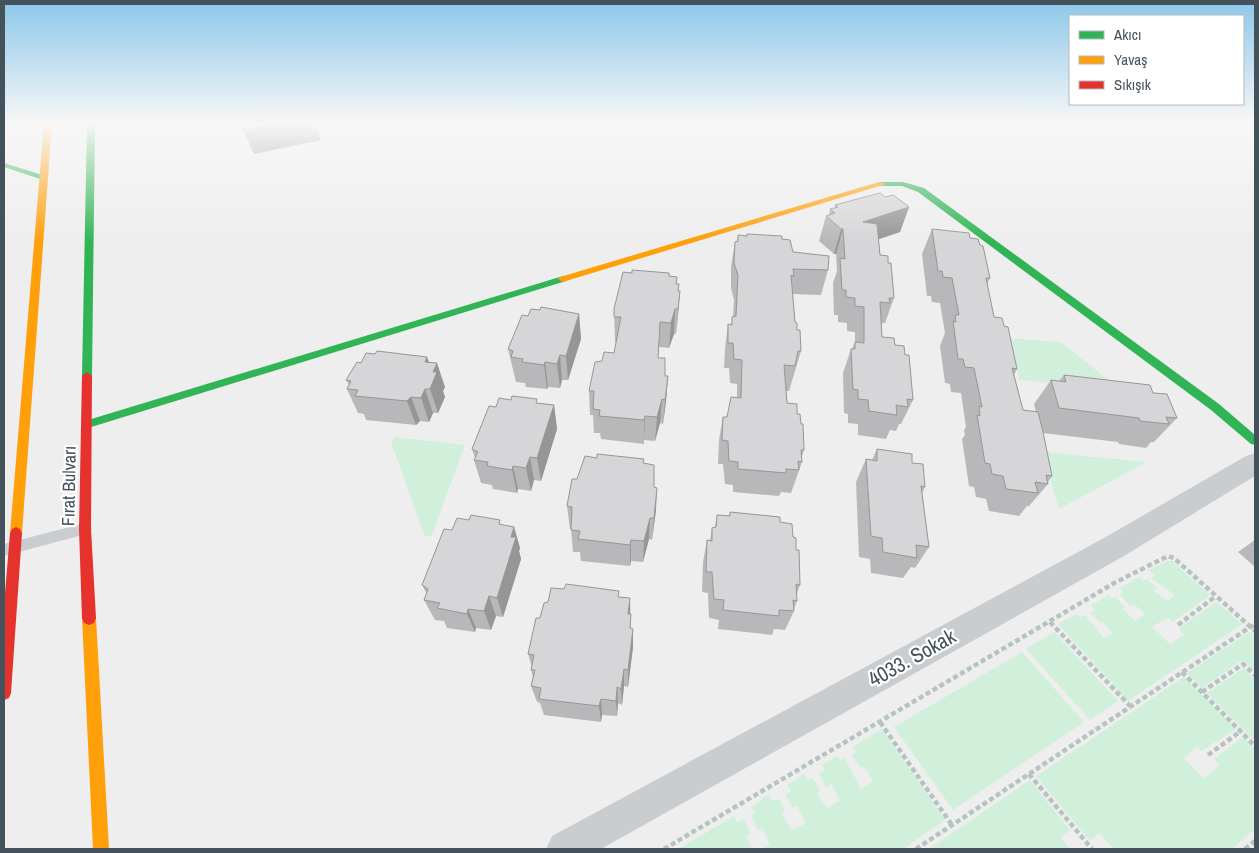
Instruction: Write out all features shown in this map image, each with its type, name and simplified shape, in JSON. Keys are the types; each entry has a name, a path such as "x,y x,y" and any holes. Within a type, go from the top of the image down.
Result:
{"main road":[{"path":"4,694 10,548 45,163"},
{"name":"Fırat Bulvarı","path":"91,163 86,529 101,849"},
{"path":"4,165 44,178"},
{"path":"88,424 873,185 894,182 908,183 921,190 1215,408 1255,441"}],"street":[{"name":"4033. Sokak","path":"565,849 1114,547 1255,463"}],"lane":[{"path":"10,548 86,529"}],"path":[{"path":"664,849 1116,582 1168,556 1174,558 1253,626 1255,631"},
{"path":"1178,625 1216,596"},
{"path":"1050,622 1130,706"},
{"path":"916,849 1253,626"},
{"path":"1202,692 1243,664 1255,675"},
{"path":"1182,672 1255,746"},
{"path":"880,722 952,825"},
{"path":"1208,755 1241,731"},
{"path":"1029,774 1092,849"},
{"path":"1245,849 1255,841"}],"green space":[{"path":"1005,338 1061,342 1117,387 1114,389 1020,380"},
{"path":"395,437 465,445 432,535 425,537 391,442"},
{"path":"1042,452 1147,462 1059,509"},
{"path":"1167,561 1172,561 1210,595 1173,622 1167,618 1152,627 1170,644 1184,635 1179,628 1217,602 1242,624 1128,701 1058,624 1076,614 1080,617 1085,615 1104,638 1113,633 1103,622 1101,623 1090,613 1095,610 1091,605 1108,595 1112,599 1115,597 1125,607 1123,609 1135,621 1145,614 1134,604 1130,606 1120,595 1123,592 1120,588 1139,577 1143,581 1147,579 1157,588 1154,591 1167,601 1175,595 1151,578 1155,575 1149,570"},
{"path":"1054,632 1118,701 1090,720 1026,649"},
{"path":"1250,632 1255,636 1255,671 1242,660 1202,688 1187,673"},
{"path":"1022,652 1084,722 953,810 894,727"},
{"path":"1244,668 1255,679 1255,741 1207,693"},
{"path":"1184,677 1236,729 1202,751 1197,747 1184,758 1204,779 1219,765 1214,759 1243,737 1255,748 1255,829 1232,849 1114,849 1099,833 1090,841 1036,776"},
{"path":"882,729 945,820 903,849 763,849 770,844 762,828 758,830 751,815 755,812 751,807 769,794 773,801 779,799 785,810 782,815 792,830 806,823 797,806 793,808 785,795 791,791 787,785 804,774 808,780 813,778 820,790 817,794 828,808 840,800 831,784 826,788 819,774 825,770 822,765 837,756 841,760 845,758 861,789 873,781 864,767 860,767 851,756 856,752 853,747"},
{"path":"1030,780 1070,830 1061,837 1070,849 929,849"},
{"path":"734,816 737,822 744,819 751,833 746,837 753,849 678,849"}],"building":[{"path":"880,193 885,197 893,195 909,207 863,222 877,224 880,255 888,256 888,263 891,263 894,298 889,298 890,303 880,302 882,337 894,338 895,345 904,346 905,355 909,355 913,400 907,399 908,407 896,405 897,415 869,411 868,400 858,399 858,390 853,389 851,349 855,349 855,342 864,343 864,307 855,306 855,298 846,297 846,290 842,290 840,258 845,259 843,229 826,216 835,213 830,209 838,207 835,205"},
{"path":"932,229 969,233 970,238 978,239 980,245 983,246 990,278 986,278 994,317 1002,318 1004,326 1008,327 1017,369 1012,368 1023,410 1038,412 1043,432 1052,476 1046,475 1048,484 1035,482 1038,493 1006,489 1003,476 992,474 990,464 985,463 977,415 980,416 979,406 982,407 974,368 965,367 963,359 958,359 953,321 956,322 955,315 959,315 952,278 943,277 942,271 938,271"},
{"path":"747,234 782,236 782,239 790,240 793,252 829,256 828,270 793,269 794,276 791,275 795,322 797,323 797,330 800,330 801,351 798,351 795,366 784,365 787,403 797,404 797,414 800,414 801,424 803,424 804,450 801,450 802,462 798,461 799,470 786,469 786,473 738,469 738,462 729,461 728,441 722,440 723,417 727,417 731,397 741,398 742,360 734,359 733,343 728,343 728,324 732,325 732,317 736,316 738,275 734,263 735,242 738,241 738,235 747,236"},
{"path":"632,270 669,273 669,276 677,277 676,284 679,284 678,291 680,291 678,309 675,309 671,323 660,322 658,358 665,358 665,376 668,376 665,400 662,399 657,417 645,416 644,420 599,416 600,410 593,409 594,391 589,391 595,362 602,361 604,352 614,353 621,317 614,317 614,309 623,272 632,273"},
{"path":"541,307 579,314 566,356 560,355 557,364 545,362 544,365 522,362 523,359 511,357 513,351 508,349 522,315 528,316 531,309 540,310"},
{"path":"377,351 427,357 425,362 437,363 433,372 437,372 430,389 425,389 421,398 411,397 407,401 355,396 358,390 347,389 351,381 346,380 357,362 361,363 366,353 375,354"},
{"path":"1064,375 1150,385 1153,393 1167,394 1177,418 1166,417 1169,424 1140,421 1139,418 1059,408 1051,380 1066,382"},
{"path":"512,396 537,399 536,403 554,405 537,458 530,457 526,468 513,466 512,470 487,466 488,462 474,460 478,452 472,449 489,406 496,407 499,398 511,400"},
{"path":"877,449 912,454 912,463 923,464 925,487 921,486 929,547 916,545 917,558 883,552 882,538 871,536 866,459 877,461"},
{"path":"597,454 644,459 643,463 654,465 654,487 657,488 654,518 650,518 644,541 631,540 630,545 578,539 580,531 571,530 572,507 567,506 572,479 577,479 585,456 597,458"},
{"path":"730,512 780,517 780,522 792,524 793,537 796,538 796,550 799,550 800,585 796,584 797,601 793,600 794,611 779,610 779,616 723,610 724,600 714,599 712,572 706,572 707,540 712,541 712,528 716,527 717,515 730,516"},
{"path":"471,515 500,520 499,524 514,527 511,537 516,537 497,598 489,596 484,611 468,609 467,614 437,608 440,603 424,600 428,589 422,585 444,529 452,530 457,518 469,520"},
{"path":"566,584 619,591 618,597 630,598 628,614 631,614 630,628 633,629 628,670 624,669 621,689 617,687 616,701 601,699 599,706 539,699 541,688 531,686 535,670 531,670 534,655 528,654 536,618 540,618 544,603 548,602 551,588 564,589"}],"traffic: fast":[{"path":"87,376 90,163"},
{"path":"4,165 43,178"},
{"path":"882,184 903,184 921,190 1215,407 1255,441"},
{"path":"88,424 563,279"}],"traffic: slow":[{"path":"16,533 45,163"},
{"path":"563,279 882,184"},
{"path":"89,618 101,849"}],"traffic: jam":[{"path":"87,376 85,529 89,618"},
{"path":"4,693 16,533"}]}
